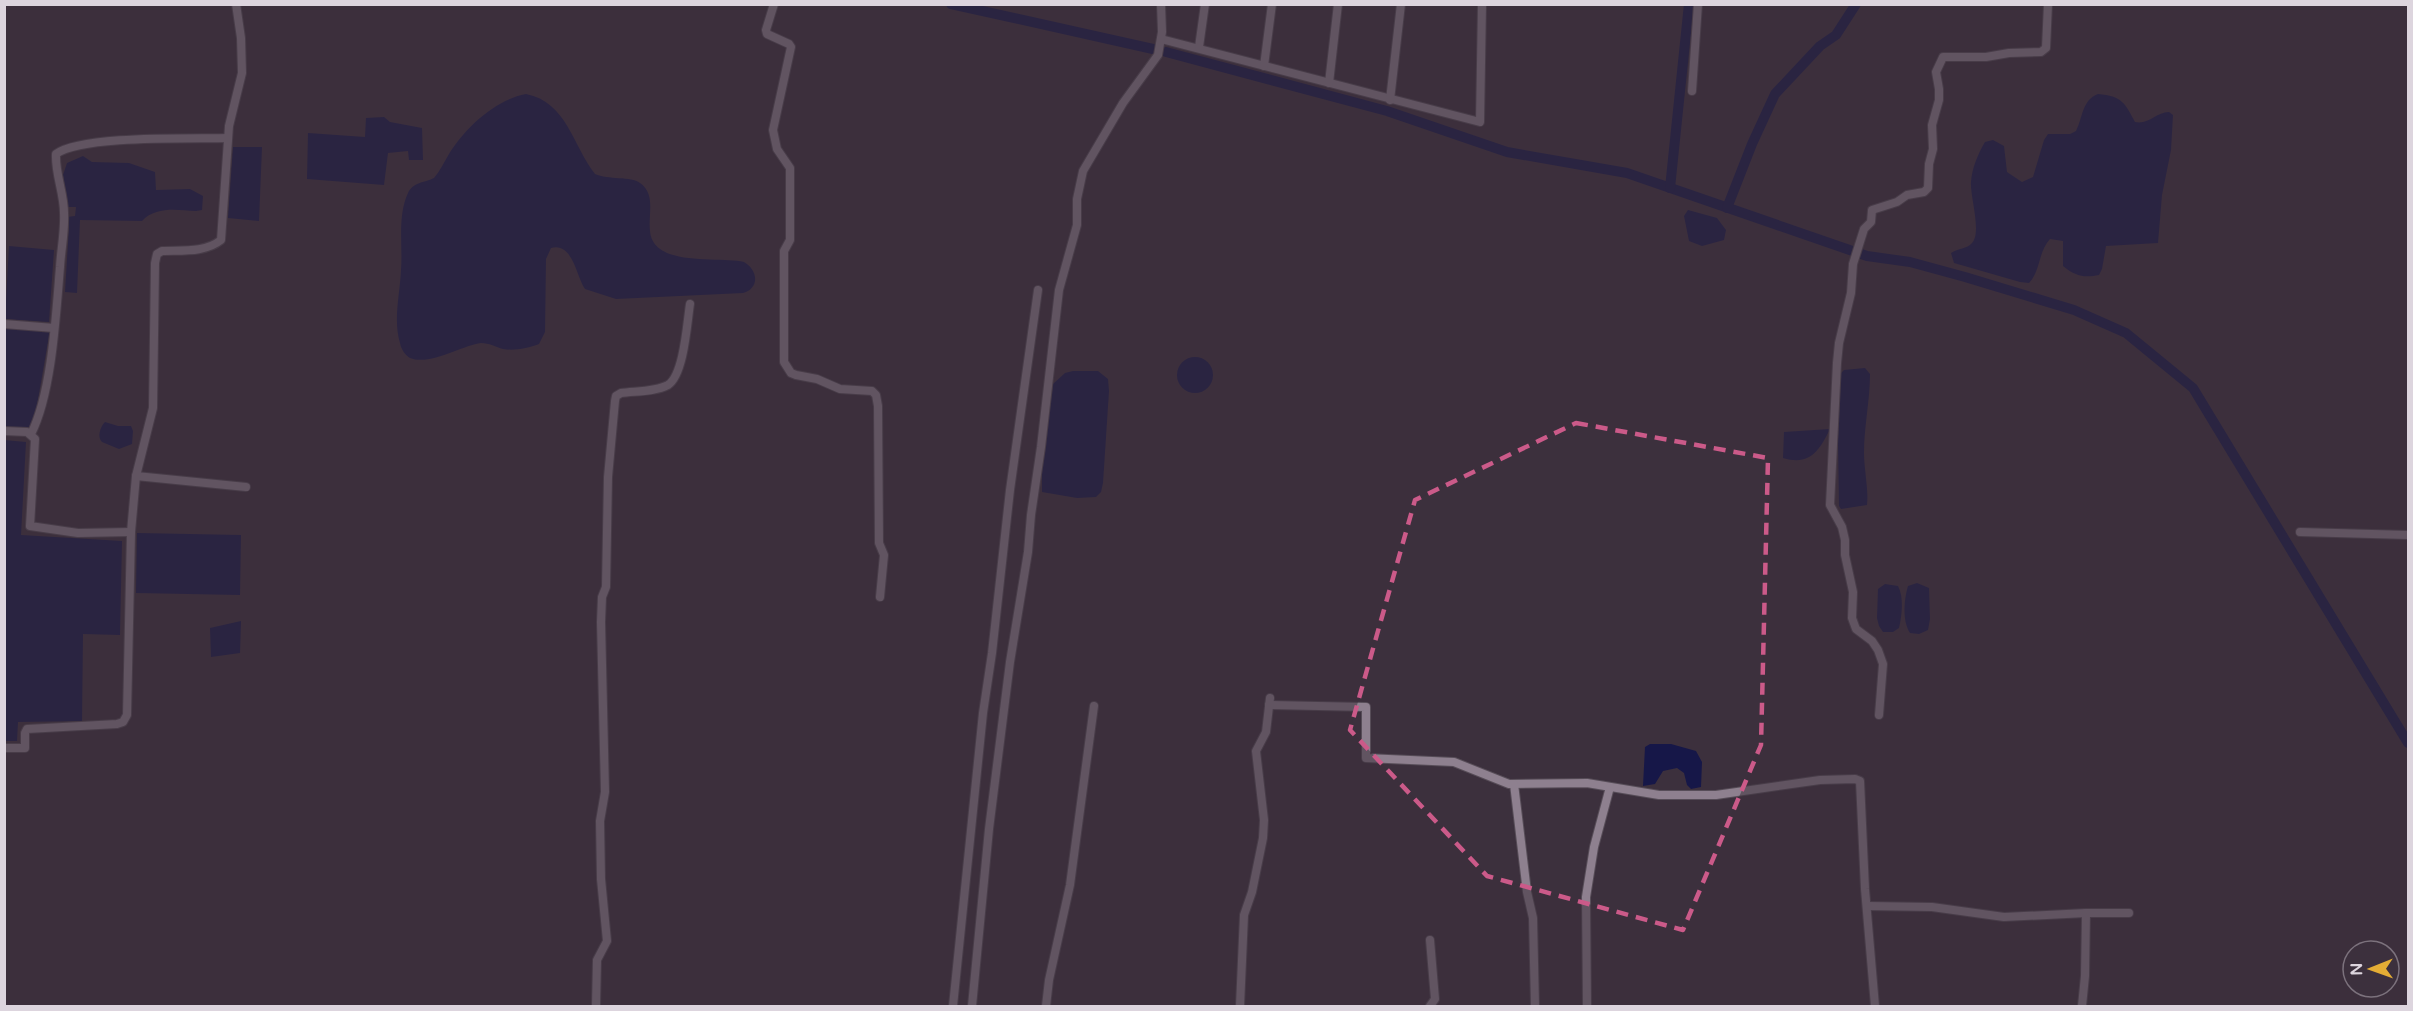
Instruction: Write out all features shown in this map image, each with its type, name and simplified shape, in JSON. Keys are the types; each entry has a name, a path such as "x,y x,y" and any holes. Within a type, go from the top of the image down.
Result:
{"street":[{"path":"4,748 25,748 27,729 123,723 127,709 131,532 136,476 153,408 155,263 157,254 162,251 204,249 214,246 221,240 229,126 242,73 242,38 236,4"},
{"path":"774,4 766,30 767,34 791,47 773,130 777,149 790,168 790,240 784,251 784,362 791,373 796,375 817,379 840,389 864,389 876,395 879,418 879,543 884,555 880,597"},
{"path":"972,1006 989,829 1010,662 1028,552 1059,290 1077,225 1079,188 1088,159 1123,103 1158,55 1161,39 1161,4"},
{"path":"1198,47 1205,4"},
{"path":"1264,66 1272,4"},
{"path":"1329,83 1338,4"},
{"path":"1390,100 1401,4"},
{"path":"1161,39 1480,122 1482,4"},
{"path":"1692,91 1698,4"},
{"path":"1879,715 1883,664 1872,641 1856,629 1852,618 1853,592 1845,555 1845,540 1842,527 1830,505 1837,363 1851,293 1852,264 1858,241 1864,229 1871,222 1872,210 1898,202 1907,195 1924,192 1928,188 1929,164 1933,149 1932,125 1939,100 1936,72 1943,57 1986,57 2009,53 2041,52 2046,48 2048,4"},
{"path":"131,532 78,533 30,526 35,444 31,434 42,402 54,328 64,210 56,154 71,148 103,142 228,138"},
{"path":"952,1006 983,713 1010,490 1038,290"},
{"path":"596,1006 597,960 607,941 602,892 600,821 605,792 602,597 606,587 608,477 615,401 616,396 621,393 658,388 668,385 674,378 684,345 690,304"},
{"path":"4,324 54,328"},
{"path":"4,431 31,434"},
{"path":"136,476 246,487"},
{"path":"2300,532 2409,536"},
{"path":"1240,1006 1244,915 1252,892 1263,838 1264,819 1256,751 1266,732 1270,702 1366,707 1366,758 1454,762 1498,781 1514,784 1587,783 1659,795 1699,796 1820,780 1855,778 1860,781 1862,788 1867,906 1875,1006"},
{"path":"1046,1006 1051,969 1070,885 1094,706"},
{"path":"1514,784 1527,892 1533,918 1535,1006"},
{"path":"1587,1006 1586,897 1594,848 1610,787"},
{"path":"1867,906 1932,907 2004,917 2128,913"},
{"path":"2082,1006 2086,913"},
{"path":"1430,940 1435,999 1430,1006"}],"highlighted area":[{"path":"1576,423 1768,458 1761,745 1683,930 1487,876 1350,730 1415,500"}],"shaded area":[{"path":"526,94 540,99 560,115 595,174 631,179 645,188 650,199 650,231 654,243 663,251 689,258 744,262 749,265 754,274 752,287 743,293 616,299 585,289 569,255 564,250 551,248 546,259 545,332 539,344 512,350 481,343 427,359 418,360 408,357 398,334 397,316 401,270 401,222 408,193 416,185 434,178 456,144 482,116 503,102"},
{"path":"2098,94 2122,102 2135,122 2144,122 2169,112 2173,115 2171,150 2162,195 2158,243 2106,246 2099,275 2084,276 2063,266 2063,241 2050,239 2029,283 1954,263 1951,253 1970,245 1975,238 1976,223 1971,182 1976,161 1985,142 1993,140 2004,146 2007,172 2022,182 2033,177 2044,140 2048,134 2070,134 2076,131 2086,105"},
{"path":"384,117 390,122 422,128 423,160 409,160 408,151 388,153 384,185 307,179 308,133 365,137 366,118"},
{"path":"233,147 262,147 259,221 228,218"},
{"path":"83,156 92,162 129,163 155,172 156,190 190,189 203,196 202,210 160,211 142,221 80,220 77,293 65,292 69,227 67,217 75,216 76,207 68,207 63,175 67,163"},
{"path":"1688,210 1717,218 1726,230 1724,240 1702,246 1689,241 1684,216"},
{"path":"9,246 54,250 49,322 5,319"},
{"path":"4,328 50,330 35,417 33,425 28,429 5,428"},
{"path":"1195,357 1207,363 1213,375 1207,387 1195,393 1183,387 1177,375 1183,363"},
{"path":"1865,368 1870,374 1864,453 1867,505 1841,509 1839,506 1838,439 1841,373 1844,370"},
{"path":"1098,371 1108,379 1103,483 1101,492 1096,497 1077,498 1042,492 1042,469 1053,384 1065,373"},
{"path":"105,422 118,426 131,426 132,444 119,449 102,442 100,432"},
{"path":"1830,429 1822,444 1812,455 1800,460 1783,458 1784,432"},
{"path":"4,440 26,442 21,535 122,541 120,635 83,634 82,721 18,722 17,741 4,741"},
{"path":"137,533 241,535 240,595 136,593"},
{"path":"1917,583 1929,588 1928,630 1919,634 1910,633 1904,610 1908,586"},
{"path":"1885,584 1898,586 1902,601 1899,628 1893,632 1883,632 1877,618 1878,589"},
{"path":"241,621 240,653 211,657 210,628"},
{"path":"1650,744 1671,744 1696,751 1702,762 1701,787 1691,789 1687,785 1684,773 1677,768 1663,771 1655,784 1643,786 1645,747"}],"waterway":[{"path":"951,4 1153,49"},
{"path":"1670,188 1689,4"},
{"path":"1727,208 1775,94 1820,46 1836,35 1856,4"},
{"path":"1166,52 1387,111 1507,152 1627,173 1867,256 1910,262 2074,310 2126,333 2193,388 2408,743"}]}
